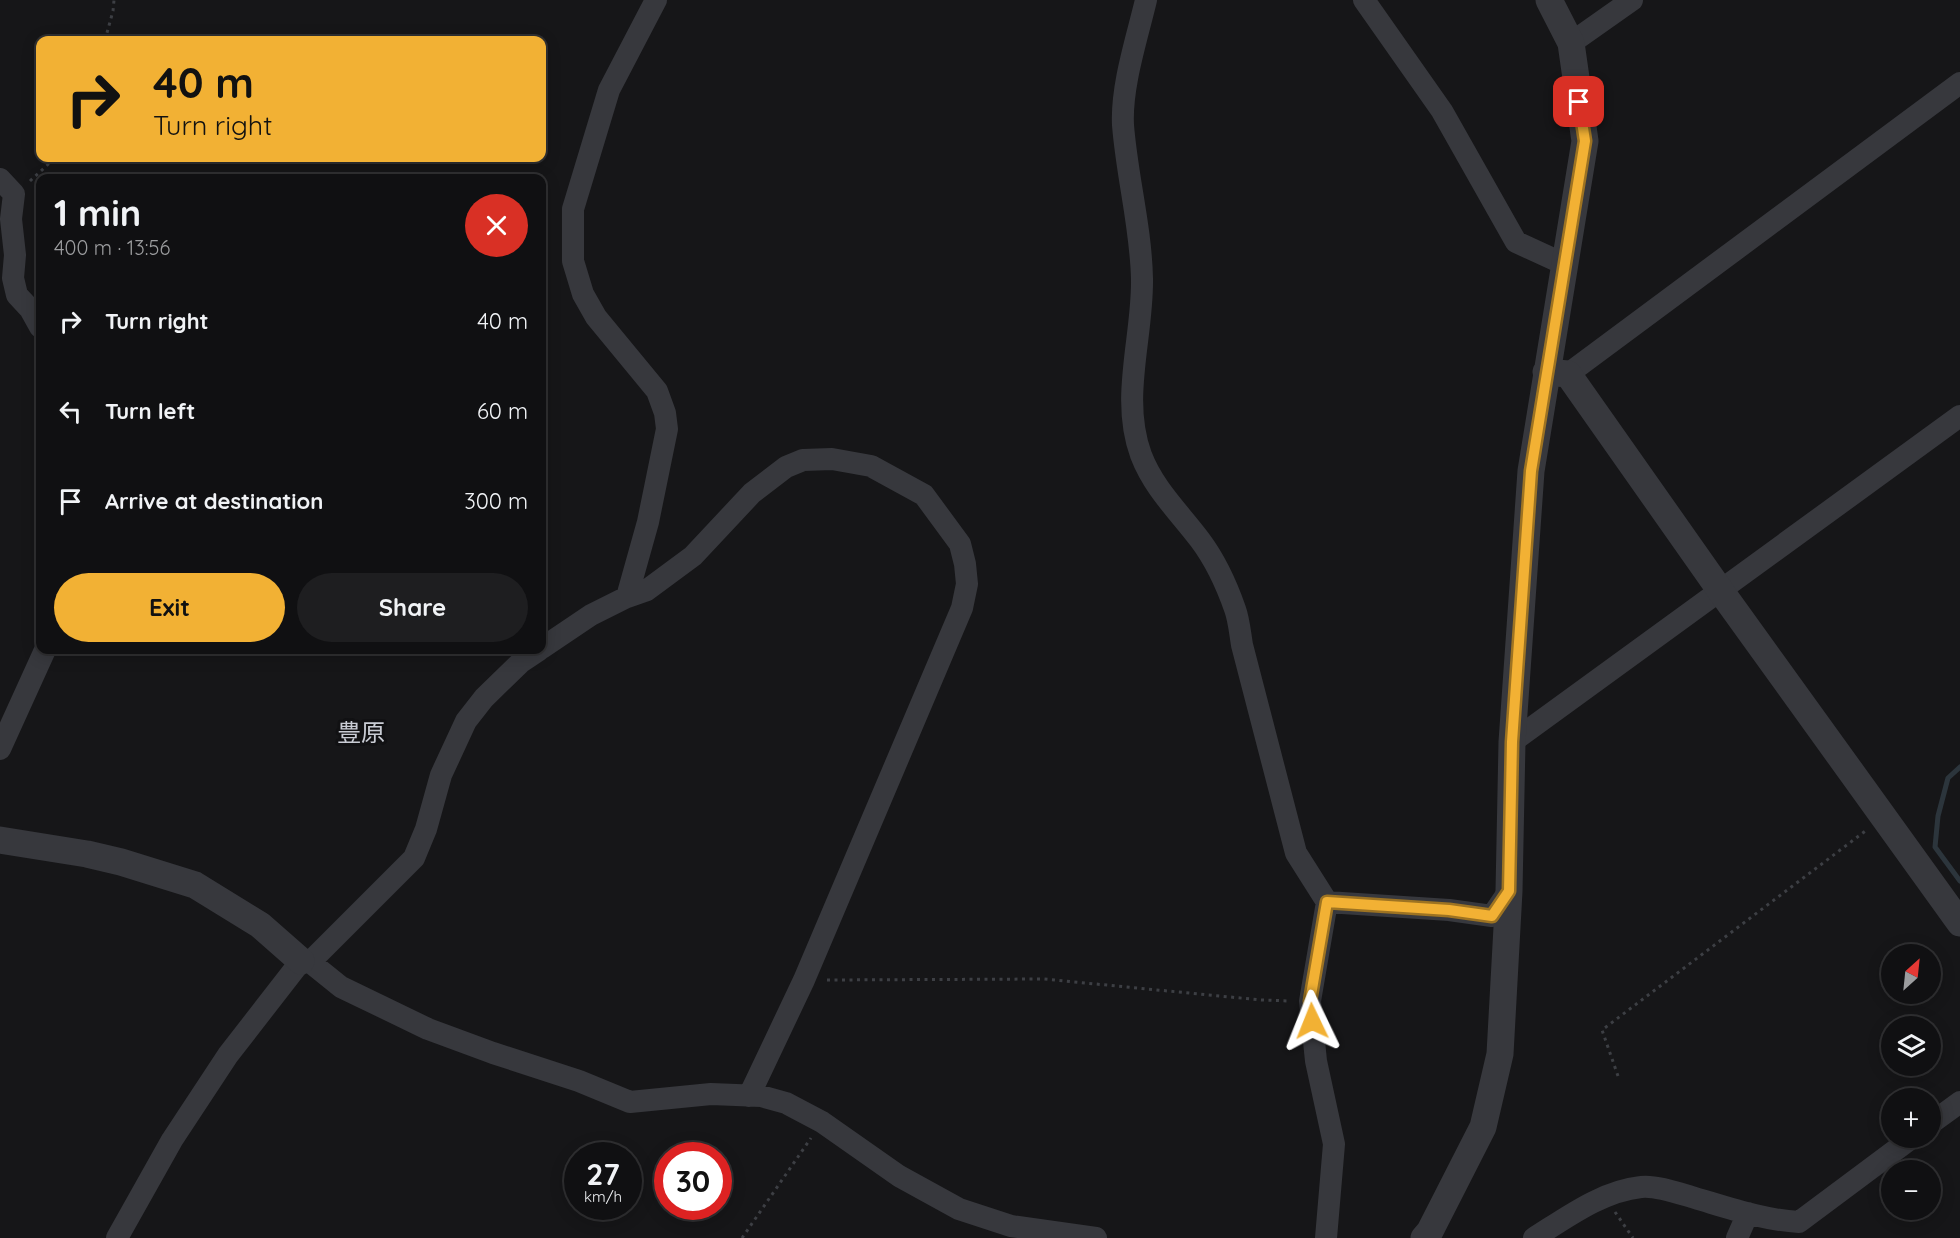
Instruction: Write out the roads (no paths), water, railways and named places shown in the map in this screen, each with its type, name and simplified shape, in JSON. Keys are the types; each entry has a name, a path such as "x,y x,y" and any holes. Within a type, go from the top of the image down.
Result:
{"street":[{"path":"627,597 648,522 667,429 665,413 657,392 596,317 582,294 573,261 573,209 609,90 656,0"},
{"path":"1146,0 1126,89 1123,124 1142,279 1134,356 1132,420 1141,455 1161,494 1200,541 1216,566 1235,610 1296,853 1327,902 1310,1001 1316,1061 1334,1144 1326,1238"},
{"path":"1364,0 1442,111 1516,242 1564,264"},
{"path":"1425,1238 1483,1127 1500,1054 1509,891 1512,742 1531,471 1557,373 1564,264 1585,141 1571,43 1549,0"},
{"path":"1571,43 1632,0"},
{"path":"1557,373 1960,83"},
{"path":"7,186 15,255 13,278 17,295 30,309 36,320"},
{"path":"1557,373 1719,590 1960,923"},
{"path":"1512,742 1960,416"},
{"path":"546,645 591,615 647,590 693,556 752,493 786,467 803,460 832,459 871,466 924,495 960,544 967,584 962,608 804,980 749,1096"},
{"path":"0,749 43,654"},
{"path":"117,1238 172,1140 228,1055 306,961 414,858 426,829 441,775 466,721 491,691 533,654"},
{"path":"0,840 87,854 195,885 260,926 341,987 428,1029 493,1053 579,1081 630,1102 711,1094 761,1096 786,1103 822,1122 899,1176 959,1209 1011,1226 1096,1238"},
{"path":"1327,902 1449,910 1492,916 1509,891"},
{"path":"1941,1116 1960,1102"},
{"path":"1534,1238 1605,1197 1643,1186 1676,1192 1781,1221 1798,1222 1898,1148"},
{"path":"1737,1238 1748,1213"}],"waterway":[{"path":"1960,767 1948,778 1938,816 1935,847 1960,881"}],"district":[{"name":"豊原","path":"361,733"}]}
